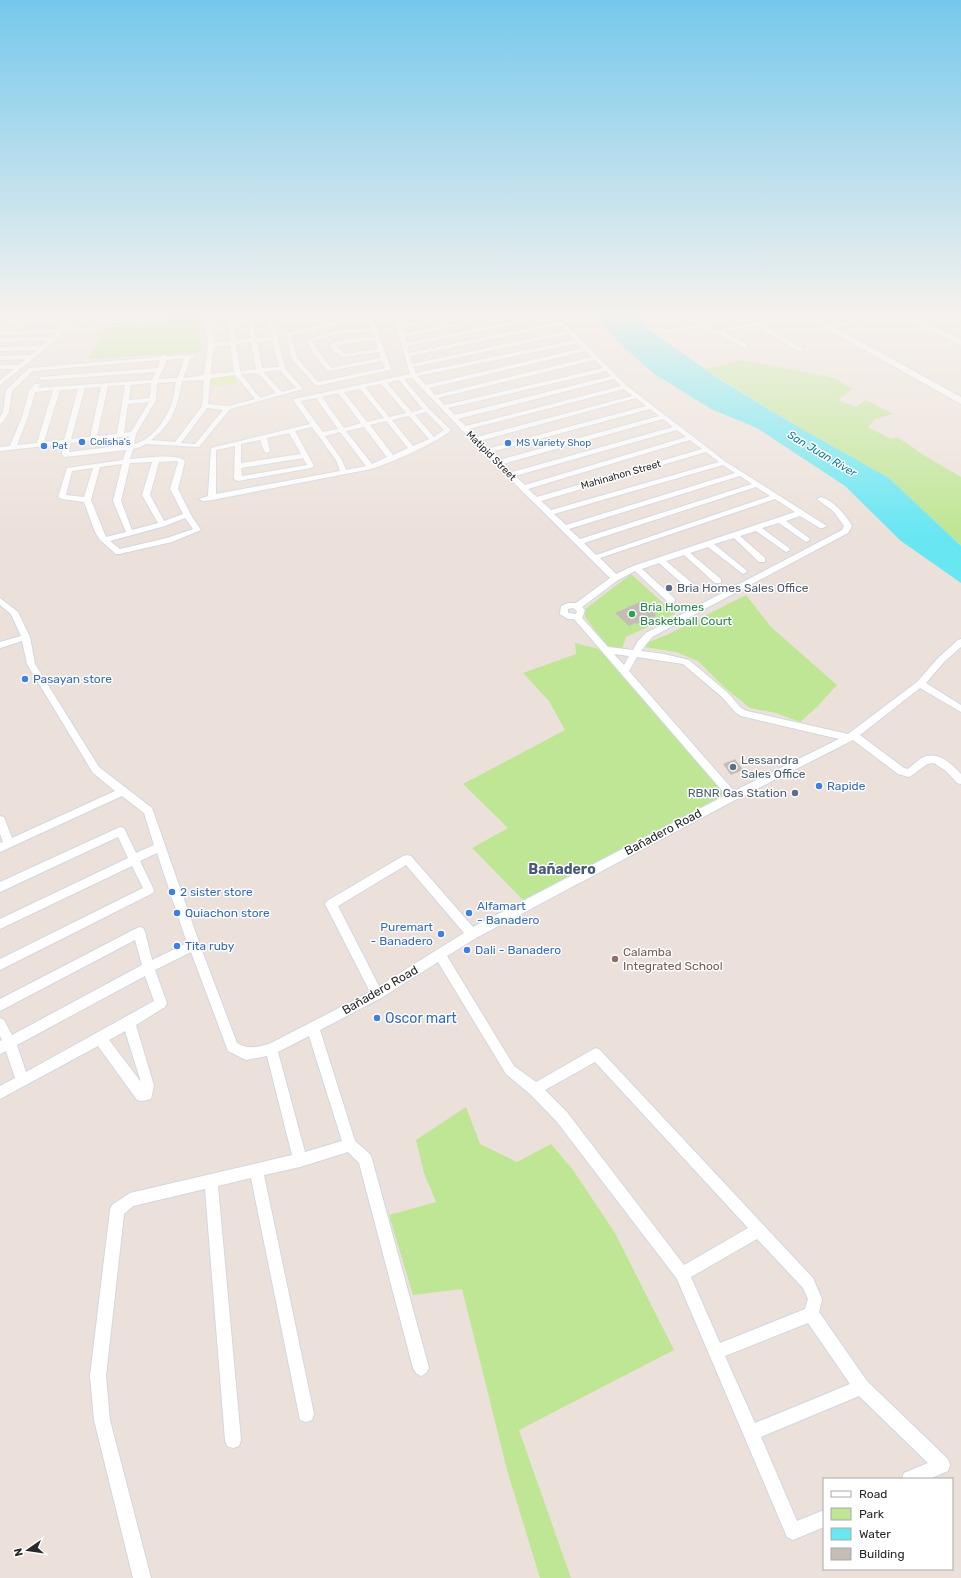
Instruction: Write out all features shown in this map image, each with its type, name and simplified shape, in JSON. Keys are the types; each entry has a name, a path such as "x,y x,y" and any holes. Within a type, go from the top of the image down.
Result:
{"main road":[{"path":"933,386 961,401"}],"street":[{"path":"0,422 6,412 9,390 14,386"},
{"path":"12,448 25,417 32,390 36,386"},
{"path":"32,390 98,386"},
{"path":"93,438 105,386"},
{"path":"120,435 128,386"},
{"path":"130,533 117,501 134,434 153,400 154,386"},
{"path":"147,442 162,426 171,410 178,393 179,386"},
{"path":"177,444 205,406 206,386"},
{"path":"247,386 259,400"},
{"path":"272,386 280,394"},
{"path":"205,406 228,408 300,389 297,386"},
{"path":"344,473 339,460 296,400 361,386 412,449"},
{"path":"386,386 432,440"},
{"path":"203,499 371,467 432,440 448,430 427,410 406,386"},
{"path":"425,387 431,386"},
{"path":"434,397 481,386"},
{"path":"443,407 535,386"},
{"path":"453,418 583,386"},
{"path":"82,387 67,442 65,455 131,448 147,442 197,446 228,408"},
{"name":"Matipid Street","path":"425,387 463,429 615,578"},
{"path":"463,429 625,387 689,438 724,463 756,485 823,526"},
{"path":"40,445 57,388"},
{"path":"340,391 392,459"},
{"path":"318,396 371,467"},
{"path":"474,440 638,396"},
{"path":"125,402 153,400"},
{"path":"486,451 651,407"},
{"path":"320,435 427,410"},
{"path":"497,463 663,417"},
{"path":"212,498 213,449 314,425"},
{"path":"510,475 677,428"},
{"path":"238,443 238,479 311,466 291,430"},
{"path":"0,449 134,434"},
{"path":"263,437 268,451"},
{"path":"523,488 689,438"},
{"name":"Mahinahon Street","path":"536,500 706,450"},
{"path":"238,466 306,455"},
{"path":"156,459 146,495 162,524"},
{"path":"87,500 62,497 69,469 128,461 177,459 182,461 174,489 187,515 197,530 169,540 120,552 104,540 99,532 87,500 97,466"},
{"path":"550,513 724,463"},
{"path":"564,528 740,474"},
{"path":"578,542 756,485"},
{"path":"593,558 775,497"},
{"path":"625,671 641,644 649,635 845,531 848,526 846,522 834,507 821,499"},
{"path":"733,796 577,617 568,617 563,612 564,608 568,606 577,606 615,578 636,568 801,513"},
{"path":"104,540 162,524 187,515"},
{"path":"780,520 806,540"},
{"path":"756,528 786,550"},
{"path":"735,535 762,560"},
{"path":"709,544 743,572"},
{"path":"685,552 718,581"},
{"path":"660,560 695,590"},
{"path":"636,568 671,600"},
{"name":"Bañadero Road","path":"0,601 14,612 26,637 31,664 96,770 148,811 194,945 232,1047 242,1054 255,1053 271,1048 377,994 472,934 733,796 852,737 920,684 940,660 961,642"},
{"path":"577,606 581,612 577,617"},
{"path":"0,645 26,637"},
{"path":"606,650 664,657 686,662 725,695 738,710 744,714 791,726 852,737 901,772 909,774 925,760 933,759 944,764 961,780"},
{"path":"920,684 961,709"},
{"path":"0,820 4,846 124,791"},
{"path":"0,887 120,831 149,890 0,965"},
{"path":"0,924 160,847"},
{"path":"377,994 331,904 407,860 472,934"},
{"path":"0,1005 139,932 148,968 161,1003 0,1092"},
{"path":"5,1045 194,945"},
{"path":"440,954 510,1070 535,1089 562,1117 682,1274 793,1532 823,1518"},
{"path":"100,1038 142,1095 146,1094 148,1086 129,1022"},
{"path":"0,1024 5,1045 22,1080"},
{"path":"312,1027 350,1145 365,1159 421,1368"},
{"path":"271,1048 300,1160"},
{"path":"535,1089 596,1054 808,1283 815,1299 811,1314 861,1387 942,1465 912,1478"},
{"path":"142,1578 102,1420 98,1376 117,1210 130,1200 300,1160 350,1145"},
{"path":"256,1170 306,1414"},
{"path":"211,1181 233,1440"},
{"path":"682,1274 759,1230"},
{"path":"716,1352 811,1314"},
{"path":"751,1433 861,1387"}],"green space":[{"path":"732,386 847,386 852,389 838,400 856,407 865,400 893,414 875,419 868,427 891,439 897,437 961,477 961,546 889,478 795,425"},
{"path":"631,574 675,614 626,637 622,649 607,646 585,617 584,610"},
{"path":"746,595 771,627 837,685 816,708 800,722 776,713 750,708 724,687 698,661 676,652 638,646 667,635"},
{"path":"575,643 599,649 728,797 524,901 472,848 508,828 463,784 565,730 549,701 523,673 576,654"},
{"path":"466,1107 480,1144 517,1162 551,1144 573,1170 615,1233 674,1350 519,1430 571,1578 540,1578 507,1470 462,1289 413,1295 389,1215 436,1202 424,1173 416,1140"}],"water":[{"name":"San Juan River","path":"673,386 730,386 795,425 889,478 961,546 961,583 901,541 845,486 757,428 711,409"}],"building":[{"name":"Bria Homes Basketball Court","path":"644,600 659,612 654,614 656,616 629,626 615,613"},
{"name":"Lessandra Sales Office","path":"735,759 743,770 731,775 723,764"}],"place":[{"name":"Colisha's","path":"82,442"},
{"name":"MS Variety Shop","path":"508,443"},
{"name":"Pat","path":"44,446"},
{"name":"Bria Homes Sales Office","path":"669,588"},
{"name":"Bria Homes Basketball Court","path":"632,614"},
{"name":"Pasayan store","path":"25,679"},
{"name":"Lessandra Sales Office","path":"733,767"},
{"name":"Rapide","path":"819,786"},
{"name":"RBNR Gas Station","path":"795,793"},
{"name":"2 sister store","path":"172,892"},
{"name":"Quiachon store","path":"177,913"},
{"name":"Alfamart - Banadero","path":"469,913"},
{"name":"Puremart - Banadero","path":"441,934"},
{"name":"Tita ruby","path":"177,946"},
{"name":"Dali - Banadero","path":"467,950"},
{"name":"Calamba Integrated School","path":"615,959"},
{"name":"Oscor mart","path":"377,1018"}],"district":[{"name":"Bañadero","path":"562,869"}]}
